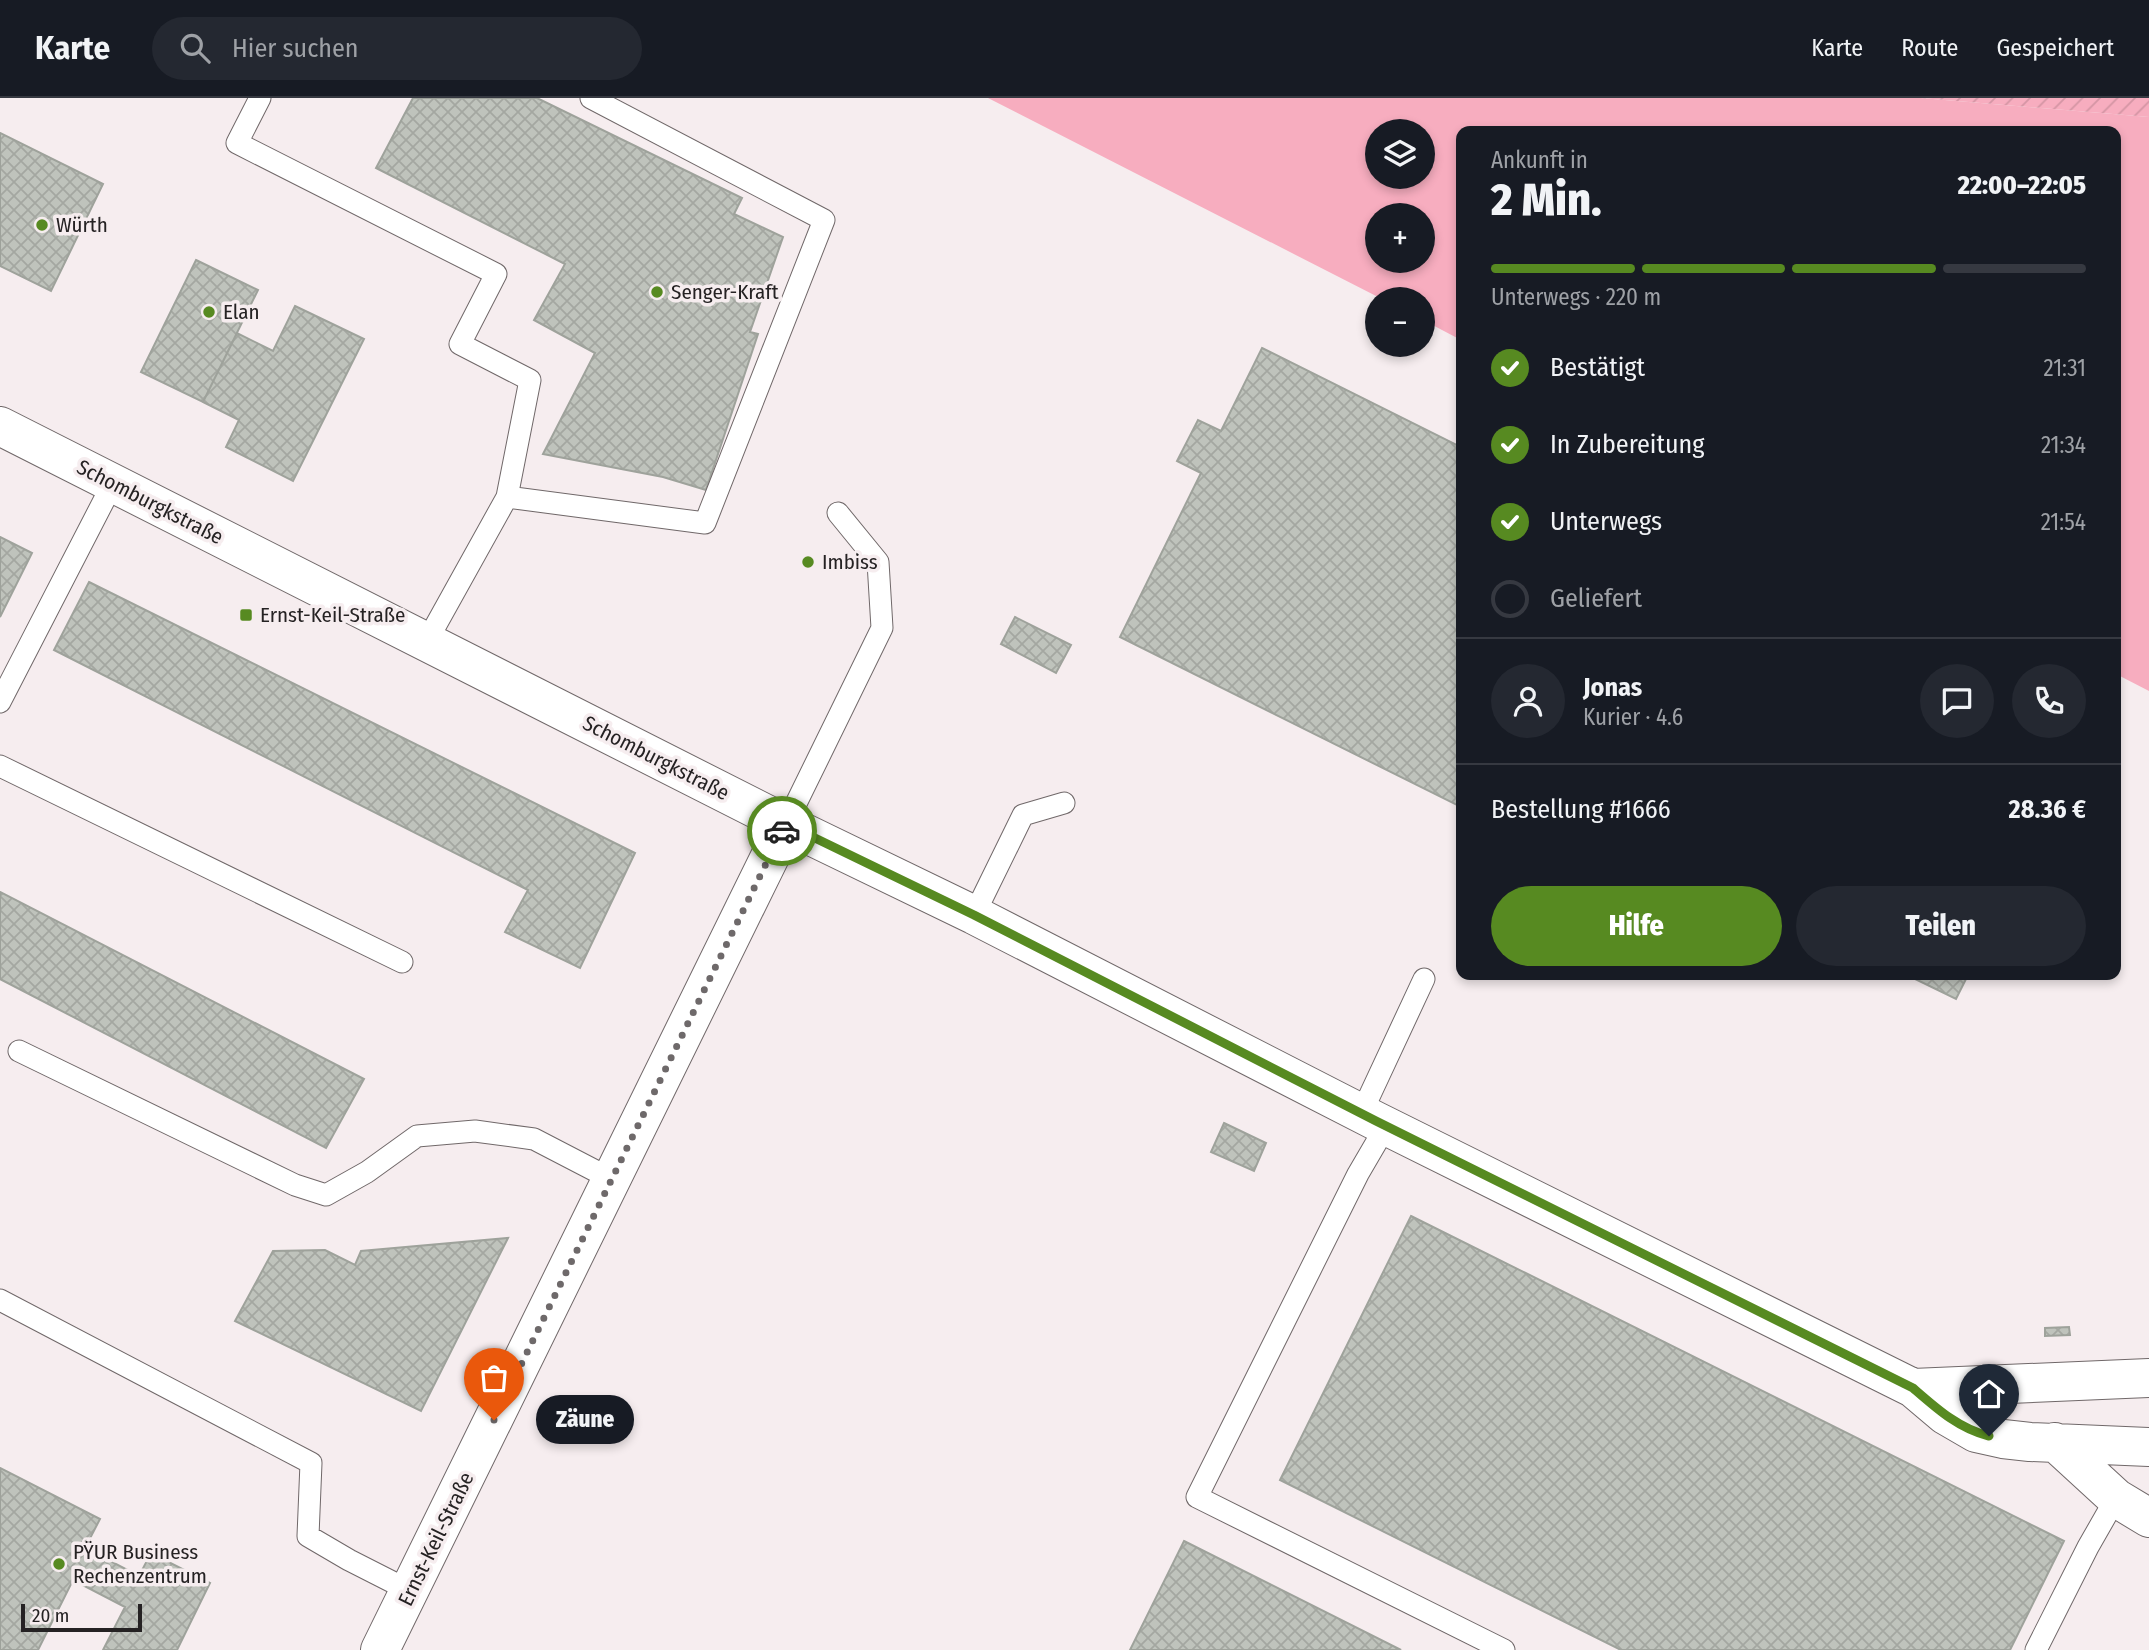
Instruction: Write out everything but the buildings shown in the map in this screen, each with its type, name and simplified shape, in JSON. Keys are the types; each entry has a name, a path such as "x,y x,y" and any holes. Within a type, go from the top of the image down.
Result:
{"main road":[{"name":"Schomburgkstraße","path":"0,426 786,824 974,915 1373,1120 1913,1388 1945,1415 1976,1433 2003,1439 2149,1447"},
{"name":"Ernst-Keil-Straße","path":"380,1650 786,824"},
{"name":"Schomburgkstraße","path":"1913,1388 2149,1378"},
{"path":"2055,1442 2116,1498 2149,1518"}],"lane":[{"path":"260,98 237,143 496,274 460,344 530,380 507,497 427,641"},
{"path":"507,497 705,523 824,220 591,98"},
{"path":"0,702 113,483"},
{"path":"786,824 882,628 878,562 838,513"},
{"path":"0,766 402,962"},
{"path":"974,915 1023,815 1064,803"},
{"path":"1424,979 1373,1120 1358,1174 1198,1497 1504,1650"},
{"path":"19,1051 295,1185 327,1195 367,1172 416,1136 475,1131 534,1139 612,1180"},
{"path":"0,1300 311,1463 308,1536 410,1591"},
{"path":"2036,1650 2116,1498"}],"shaded area":[{"path":"988,98 1921,98 2149,117 2149,691 2121,677 2121,126 1456,126 1456,337 1435,326 1435,287 1365,287 1365,290"},
{"path":"1921,98 2149,98 2149,117"}],"way so far":[{"path":"494,1420 782,831"}],"place":[{"name":"Würth","path":"42,225"},
{"name":"Senger-Kraft","path":"657,292"},
{"name":"Elan","path":"209,312"},
{"name":"Imbiss","path":"808,562"},
{"name":"Ernst-Keil-Straße","path":"246,615"},
{"name":"Zäune","path":"494,1420"},
{"name":"PŸUR Business Rechenzentrum","path":"59,1564"}],"route":[{"path":"782,831 786,824 974,915 1376,1121 1913,1388 1945,1415 1976,1433 1989,1436"}]}
